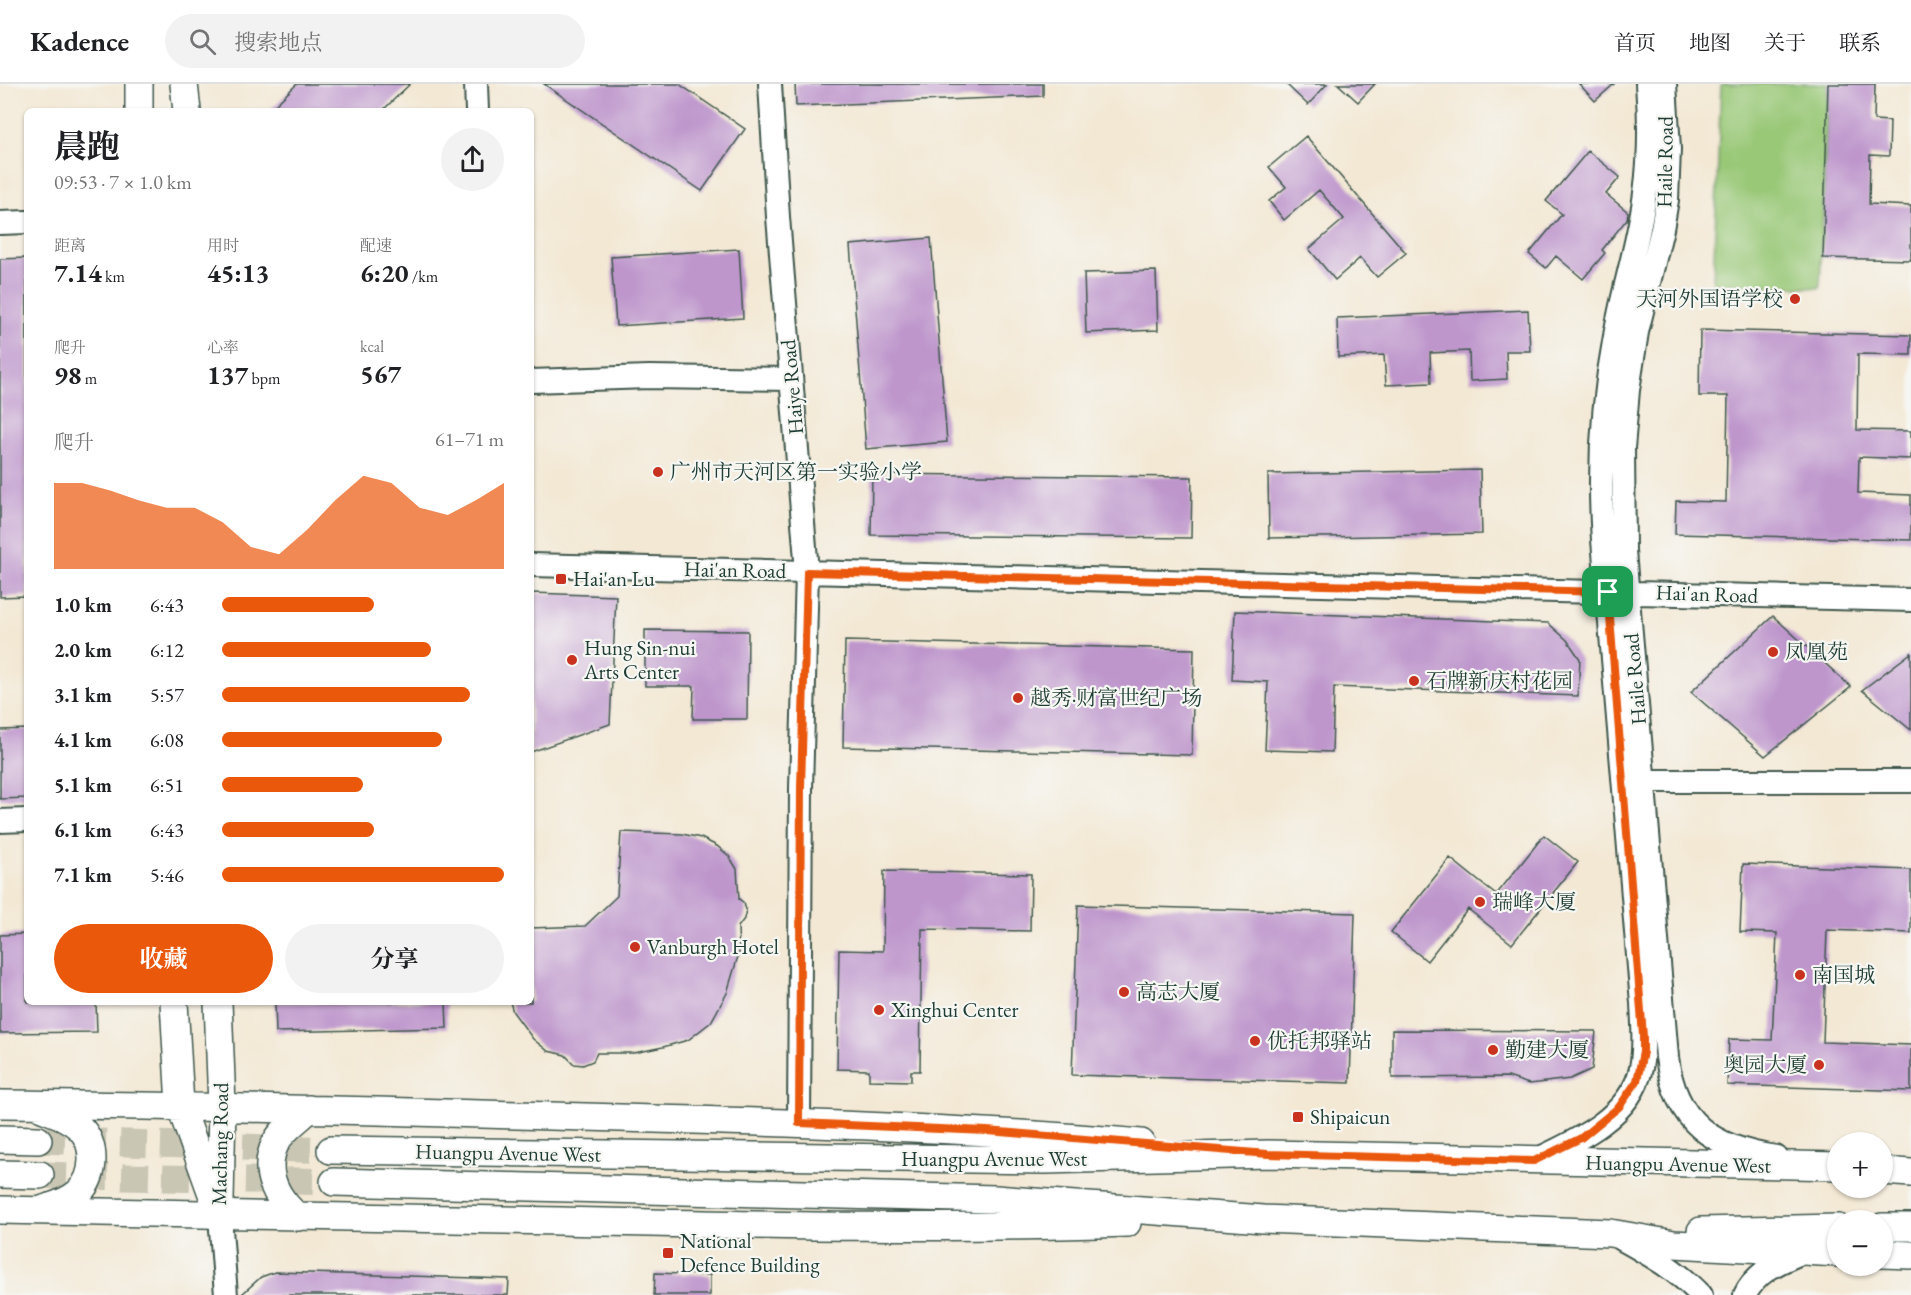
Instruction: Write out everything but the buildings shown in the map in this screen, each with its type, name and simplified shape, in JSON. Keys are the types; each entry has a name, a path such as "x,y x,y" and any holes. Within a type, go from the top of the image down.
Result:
{"main road":[{"path":"139,84 139,108"},
{"name":"Machang Road","path":"174,1005 180,1105 220,1216"},
{"name":"Machang Road","path":"218,1005 222,1106 220,1216"},
{"path":"0,1104 180,1105 799,1123 987,1131 1268,1154"},
{"path":"31,1104 66,1118 80,1127 89,1140 93,1160 89,1178 79,1192 63,1203 37,1211"},
{"path":"298,1217 275,1192 270,1171 277,1142 309,1109"},
{"path":"0,1139 38,1140"},
{"name":"Huangpu Avenue West","path":"331,1150 999,1160 1268,1154 1827,1166"},
{"path":"1893,1161 1911,1160"},
{"path":"1893,1172 1911,1173"},
{"path":"0,1174 40,1175"},
{"name":"Huangpu Avenue West","path":"334,1182 996,1198 1263,1219 1610,1233 1674,1244 1827,1253"},
{"path":"0,1210 882,1227 1040,1226 1263,1219"},
{"path":"1893,1227 1911,1227"},
{"path":"1610,1233 1827,1228"},
{"path":"1893,1254 1911,1255"}],"street":[{"path":"476,84 477,108"},
{"name":"Haiye Road","path":"770,84 807,572 801,788 799,1123"},
{"name":"Haile Road","path":"1647,84 1649,134 1645,193 1613,342 1601,437 1601,512 1618,592 1644,781 1670,1079 1677,1098 1687,1114 1702,1130 1720,1142 1765,1156 1827,1165"},
{"name":"Haile Road","path":"1534,1161 1581,1138 1619,1107 1637,1081 1643,1052 1618,592 1624,530 1623,448 1628,390 1637,332 1667,200 1669,149 1665,84"},
{"path":"0,223 24,222"},
{"path":"534,381 649,377 791,379"},
{"name":"Hai'an Road","path":"534,565 1911,600"},
{"path":"1644,781 1911,781"},
{"path":"0,821 24,820"},
{"path":"220,1216 226,1295"},
{"path":"1610,1233 1653,1256 1683,1277 1701,1295"},
{"path":"1745,1295 1758,1276 1771,1266 1803,1252"}],"green space":[{"path":"1721,84 1828,84 1820,288 1713,284"}],"tunnel":[{"path":"38,1140 331,1150"},
{"path":"40,1175 334,1182"}],"place":[{"name":"天河外国语学校","path":"1795,299"},
{"name":"广州市天河区第一实验小学","path":"658,472"},
{"name":"Hai'an Lu","path":"561,579"},
{"name":"凤凰苑","path":"1773,652"},
{"name":"Hung Sin-nui Arts Center","path":"572,660"},
{"name":"石牌新庆村花园","path":"1414,681"},
{"name":"越秀·财富世纪广场","path":"1018,698"},
{"name":"瑞峰大厦","path":"1480,902"},
{"name":"Vanburgh Hotel","path":"635,947"},
{"name":"南国城","path":"1800,975"},
{"name":"高志大厦","path":"1124,992"},
{"name":"Xinghui Center","path":"879,1010"},
{"name":"优托邦驿站","path":"1255,1041"},
{"name":"勤建大厦","path":"1493,1050"},
{"name":"奥园大厦","path":"1819,1065"},
{"name":"Shipaicun","path":"1298,1117"},
{"name":"National Defence Building","path":"668,1253"}],"route":[{"path":"807,572 1608,592 1642,1003 1643,1052 1641,1070 1630,1094 1608,1118 1581,1138 1534,1161 1268,1154 987,1131 799,1123 801,788 807,572"}]}
